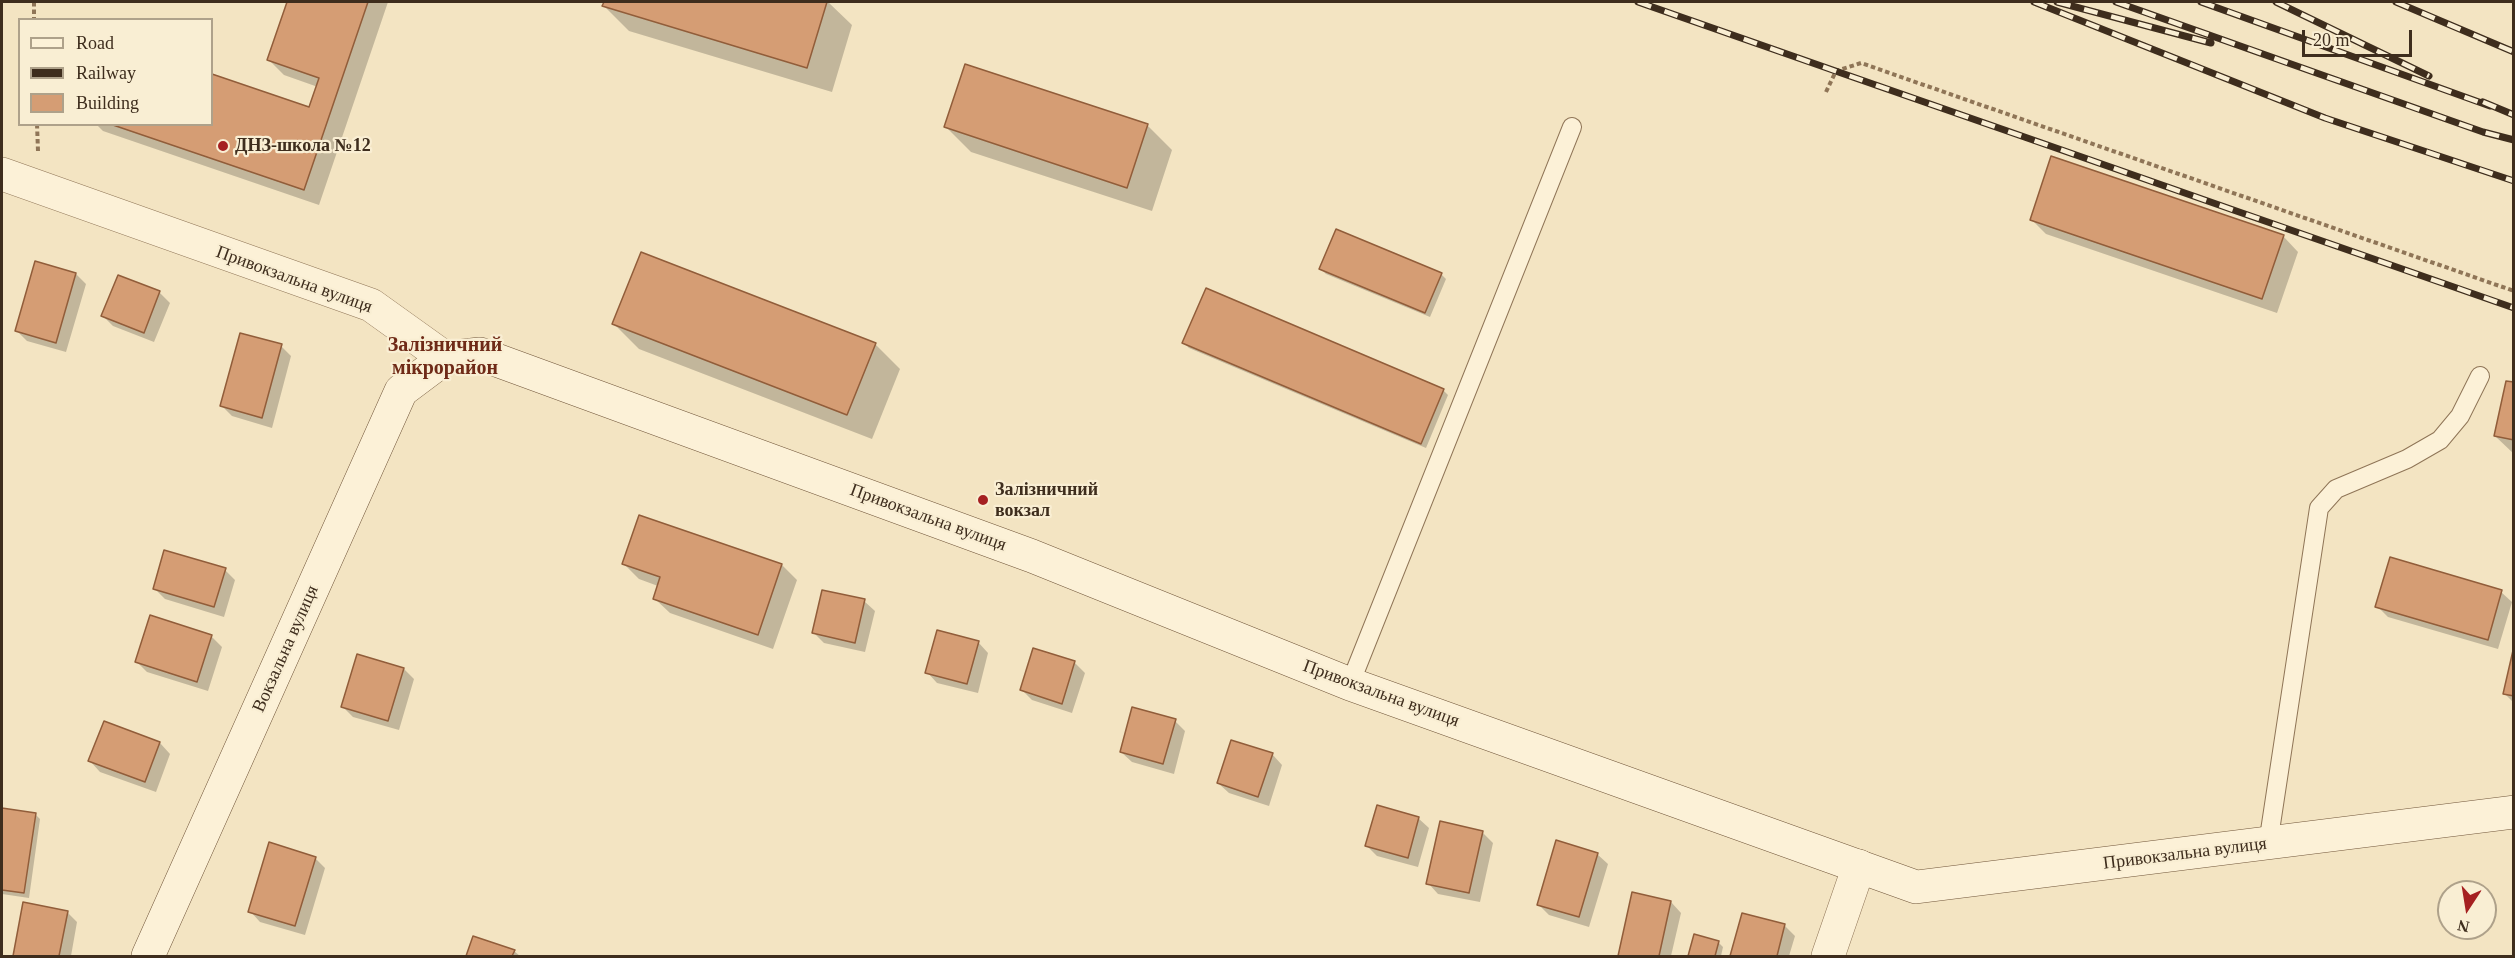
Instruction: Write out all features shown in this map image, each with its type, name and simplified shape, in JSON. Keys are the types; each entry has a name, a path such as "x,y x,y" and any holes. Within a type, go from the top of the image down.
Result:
{"street":[{"name":"Привокзальна вулиця","path":"2,174 370,305 445,358 480,354 635,409 1032,556 1350,684 1916,887 2514,812"},
{"name":"Вокзальна вулиця","path":"148,957 401,391 445,358"},
{"path":"1828,957 1859,866"}],"lane":[{"path":"1350,684 1572,127"},
{"path":"2268,844 2319,508 2336,489 2407,459 2440,441 2460,416 2480,376"}],"path":[{"path":"34,2 34,18"},
{"path":"1826,92 1836,71 1860,63 2514,291"}],"building":[{"path":"287,2 368,2 304,190 116,126 213,126 213,74 309,107 319,78 267,60"},
{"path":"604,2 827,2 807,68 602,6"},
{"path":"965,64 1148,124 1127,188 944,127"},
{"path":"2051,156 2284,235 2262,299 2030,220"},
{"path":"1336,229 1442,273 1425,313 1319,269"},
{"path":"641,252 876,343 847,415 612,324"},
{"path":"35,261 76,273 56,343 15,331"},
{"path":"118,275 160,291 144,333 101,316"},
{"path":"1206,288 1444,389 1421,444 1182,343"},
{"path":"240,333 282,344 262,418 220,406"},
{"path":"2506,381 2514,382 2514,440 2494,436"},
{"path":"639,515 782,564 758,635 653,599 660,577 622,564"},
{"path":"164,550 226,568 214,607 153,589"},
{"path":"2390,557 2502,590 2488,640 2375,607"},
{"path":"822,590 865,599 855,643 812,633"},
{"path":"150,615 212,635 197,682 135,662"},
{"path":"937,630 979,641 967,684 925,673"},
{"path":"2514,646 2514,696 2503,694"},
{"path":"1033,648 1075,661 1062,704 1020,690"},
{"path":"357,654 404,668 388,721 341,707"},
{"path":"1132,707 1176,719 1163,764 1120,752"},
{"path":"104,721 160,742 145,782 88,761"},
{"path":"1231,740 1273,753 1258,797 1217,783"},
{"path":"1377,805 1419,817 1408,858 1365,846"},
{"path":"2,808 36,813 24,893 2,890"},
{"path":"1440,821 1483,831 1469,893 1426,884"},
{"path":"1556,840 1598,853 1579,917 1537,905"},
{"path":"269,842 316,857 295,926 248,912"},
{"path":"1632,892 1671,901 1659,956 1618,956"},
{"path":"23,902 68,911 59,956 13,956"},
{"path":"1742,913 1785,924 1777,956 1730,956"},
{"path":"1694,934 1719,941 1715,956 1688,956"},
{"path":"473,936 515,950 512,956 466,956"}],"railway":[{"path":"1638,2 2514,308"},
{"path":"2034,2 2325,118 2514,181"},
{"path":"2057,2 2211,43"},
{"path":"2116,2 2483,132 2514,140"},
{"path":"2201,2 2490,106"},
{"path":"2276,2 2429,76"},
{"path":"2396,2 2514,52"},
{"path":"2483,102 2514,115"}],"place":[{"name":"ДНЗ-школа №12","path":"223,146"},
{"name":"Залізничний вокзал","path":"983,500"}],"district":[{"name":"Залізничний мікрорайон","path":"445,358"}]}
